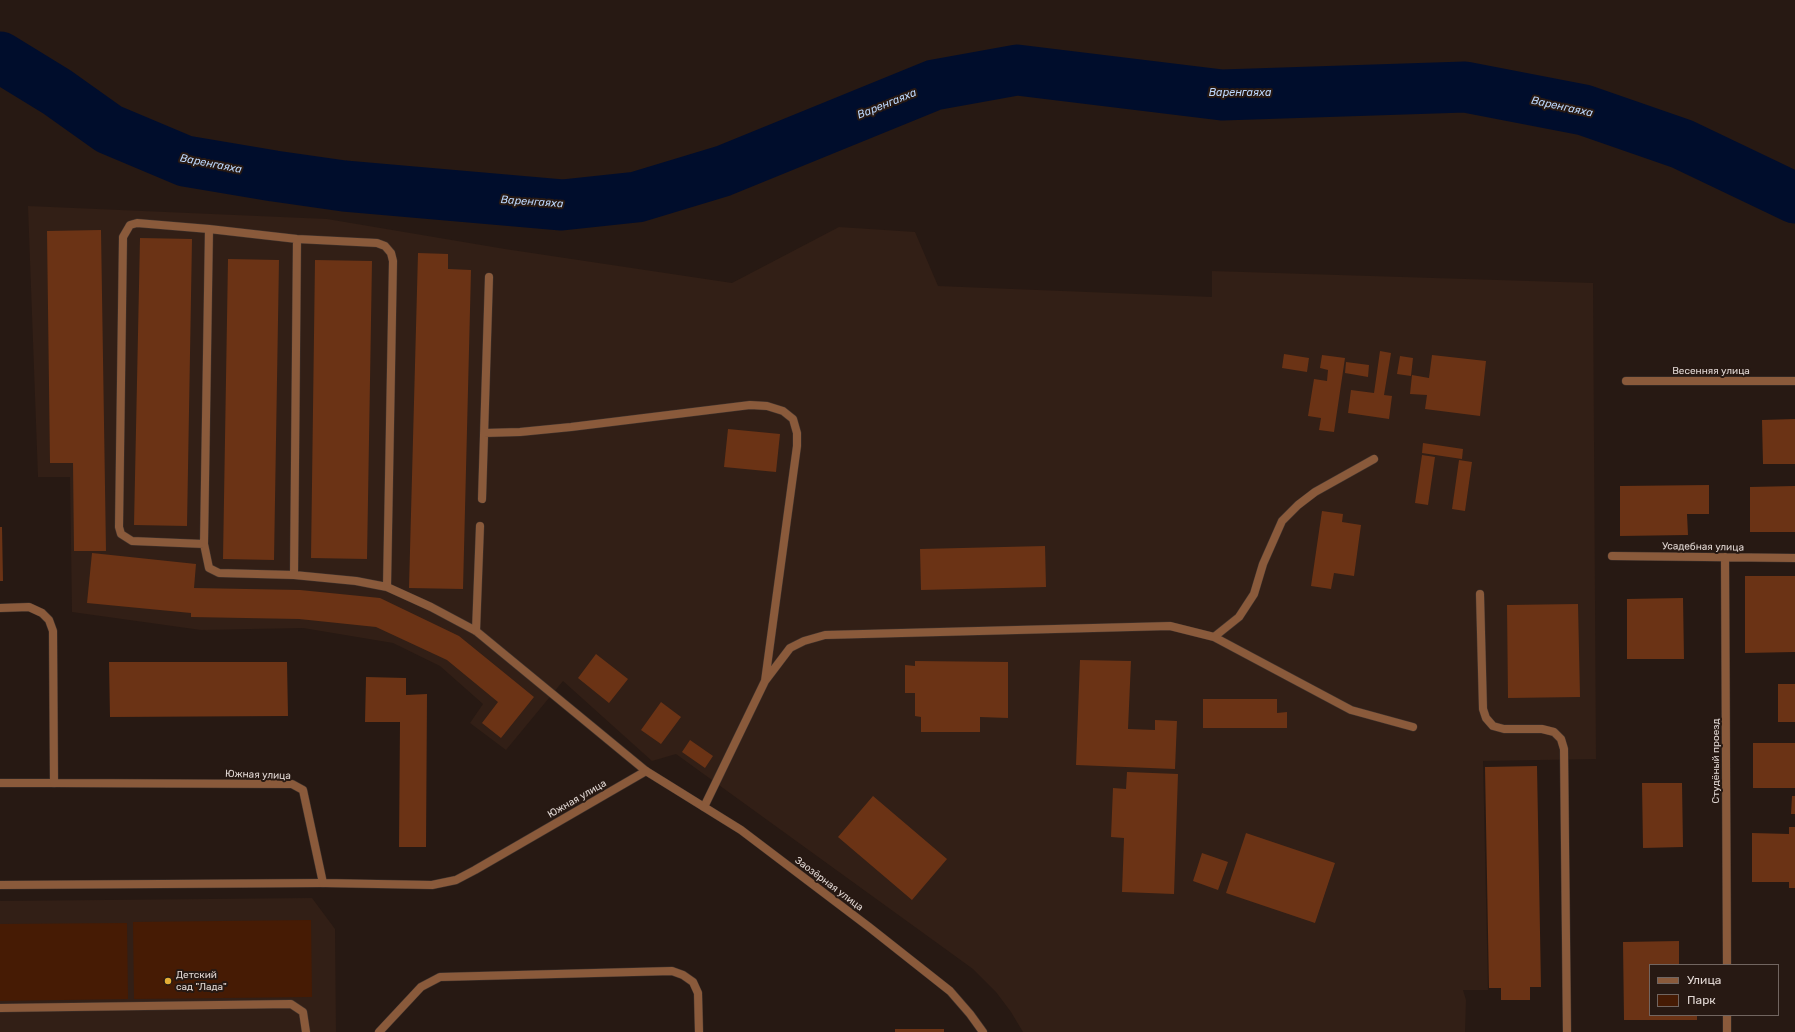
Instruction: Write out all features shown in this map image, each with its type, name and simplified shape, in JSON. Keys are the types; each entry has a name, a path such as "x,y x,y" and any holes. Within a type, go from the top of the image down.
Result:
{"street":[{"path":"209,229 204,544 132,541 121,534 119,526 122,268 123,237 130,225 137,223 209,229 297,239 377,243 385,246 391,253 393,261 387,587"},
{"path":"294,575 297,239"},
{"path":"482,499 489,277"},
{"name":"Весенняя улица","path":"1626,381 1795,381"},
{"path":"484,433 520,432 571,427 750,405 767,406 777,409 793,420 797,433 797,446 765,681"},
{"path":"1214,637 1239,616 1254,594 1264,564 1282,521 1315,492 1374,459"},
{"path":"476,631 480,526"},
{"name":"Заозёрная улица","path":"204,544 209,568 219,573 294,575 356,581 387,587 452,616 476,631 646,771 741,830 919,966 950,991 983,1032"},
{"name":"Усадебная улица","path":"1612,556 1795,558"},
{"name":"Студёный проезд","path":"1725,557 1727,964"},
{"path":"1480,594 1483,709 1486,718 1494,726 1504,729 1542,729 1554,732 1560,739 1564,749 1567,1032"},
{"path":"0,608 30,607 42,613 49,620 53,631 54,783"},
{"path":"704,807 765,681 790,648 804,641 825,635 1170,626 1214,637 1351,710 1413,727"},
{"name":"Южная улица","path":"0,783 292,784 303,790 323,883 432,884 456,880 646,771"},
{"path":"0,885 323,883"},
{"path":"379,1032 421,986 440,977 672,971 683,975 693,982 698,993 699,1032"},
{"path":"0,1008 291,1004 303,1012 306,1032"},
{"path":"1727,1016 1727,1032"}],"shaded area":[{"path":"28,206 327,219 505,249 732,283 839,227 915,232 938,286 1212,297 1212,271 1593,283 1596,759 1483,761 1488,990 1463,990 1466,1000 1465,1032 1023,1032 1011,1012 996,992 973,969 676,754 652,761 563,681 506,750 470,723 483,704 440,666 393,643 303,628 201,630 72,612 70,477 38,477"},
{"name":"Детский сад \"Лада\"","path":"312,898 335,929 336,1032 0,1032 0,901"}],"green space":[{"path":"311,920 312,997 134,999 133,922"},
{"path":"127,923 128,999 0,1001 0,924"}],"building":[{"path":"101,230 106,551 74,551 73,463 50,463 47,231"},
{"path":"140,238 192,239 187,526 134,525"},
{"path":"418,253 448,254 448,269 471,270 463,589 409,588"},
{"path":"228,259 279,260 274,560 223,559"},
{"path":"315,260 372,261 367,559 311,558"},
{"path":"1380,351 1391,353 1384,395 1392,396 1389,419 1348,413 1351,390 1374,393"},
{"path":"1284,354 1309,358 1307,372 1282,368"},
{"path":"1322,355 1345,358 1334,432 1319,430 1321,418 1308,416 1314,379 1327,381 1328,370 1320,368"},
{"path":"1432,355 1486,361 1480,416 1425,409 1427,395 1410,394 1412,375 1429,378"},
{"path":"1400,356 1413,358 1411,376 1397,374"},
{"path":"1346,362 1369,365 1368,377 1345,373"},
{"path":"1795,419 1795,464 1763,464 1762,420"},
{"path":"728,429 780,434 776,472 724,467"},
{"path":"1423,443 1463,449 1462,459 1422,453"},
{"path":"1422,455 1435,457 1428,505 1415,503"},
{"path":"1459,460 1472,462 1465,511 1452,509"},
{"path":"1709,485 1709,514 1687,514 1688,535 1620,536 1620,486"},
{"path":"1795,486 1795,532 1750,532 1750,487"},
{"path":"1322,511 1343,514 1342,522 1361,525 1354,576 1334,573 1331,589 1311,586"},
{"path":"0,527 2,527 3,581 0,581"},
{"path":"1045,546 1046,587 921,590 920,549"},
{"path":"92,553 196,564 194,588 300,590 380,598 459,636 534,697 501,738 482,723 498,702 447,660 376,627 299,619 191,617 191,613 87,603"},
{"path":"1745,576 1795,576 1795,652 1745,653"},
{"path":"1683,598 1684,659 1627,659 1627,599"},
{"path":"1578,604 1580,697 1508,698 1507,605"},
{"path":"596,654 628,679 609,703 578,678"},
{"path":"1080,660 1131,661 1128,729 1155,730 1155,720 1177,721 1175,769 1076,765"},
{"path":"915,661 1008,662 1008,718 980,717 980,732 921,732 921,717 915,716 915,693 905,693 905,665 915,666"},
{"path":"109,662 287,662 288,716 110,717"},
{"path":"366,677 406,678 406,695 427,694 426,847 399,847 400,722 365,722"},
{"path":"1778,684 1795,684 1795,722 1778,722"},
{"path":"1203,699 1277,699 1277,713 1287,712 1287,728 1203,728"},
{"path":"661,702 681,717 661,744 641,730"},
{"path":"690,740 713,756 705,768 682,752"},
{"path":"1753,743 1795,743 1795,788 1753,788"},
{"path":"1537,766 1541,987 1530,987 1530,1000 1501,1000 1501,988 1489,988 1485,767"},
{"path":"1127,772 1178,774 1174,894 1122,892 1124,838 1111,837 1113,788 1126,789"},
{"path":"1642,783 1682,783 1683,847 1643,848"},
{"path":"873,796 947,859 912,900 838,837"},
{"path":"1792,796 1795,796 1795,814 1791,814"},
{"path":"1789,827 1795,827 1795,888 1789,888 1789,882 1752,882 1752,833 1789,834"},
{"path":"1246,833 1335,863 1315,923 1226,893"},
{"path":"1202,853 1228,862 1218,890 1193,881"},
{"path":"1679,941 1679,964 1649,964 1649,1016 1697,1016 1697,1020 1624,1020 1623,942"},
{"path":"895,1029 944,1029 944,1032 895,1032"}],"waterway":[{"name":"Варенгаяха","path":"0,57 57,92 109,129 185,161 344,186 562,205 637,197 723,171 934,85 1017,70 1222,95 1465,87 1584,110 1682,144 1795,198"}],"place":[{"name":"Детский сад \"Лада\"","path":"168,981"}]}
